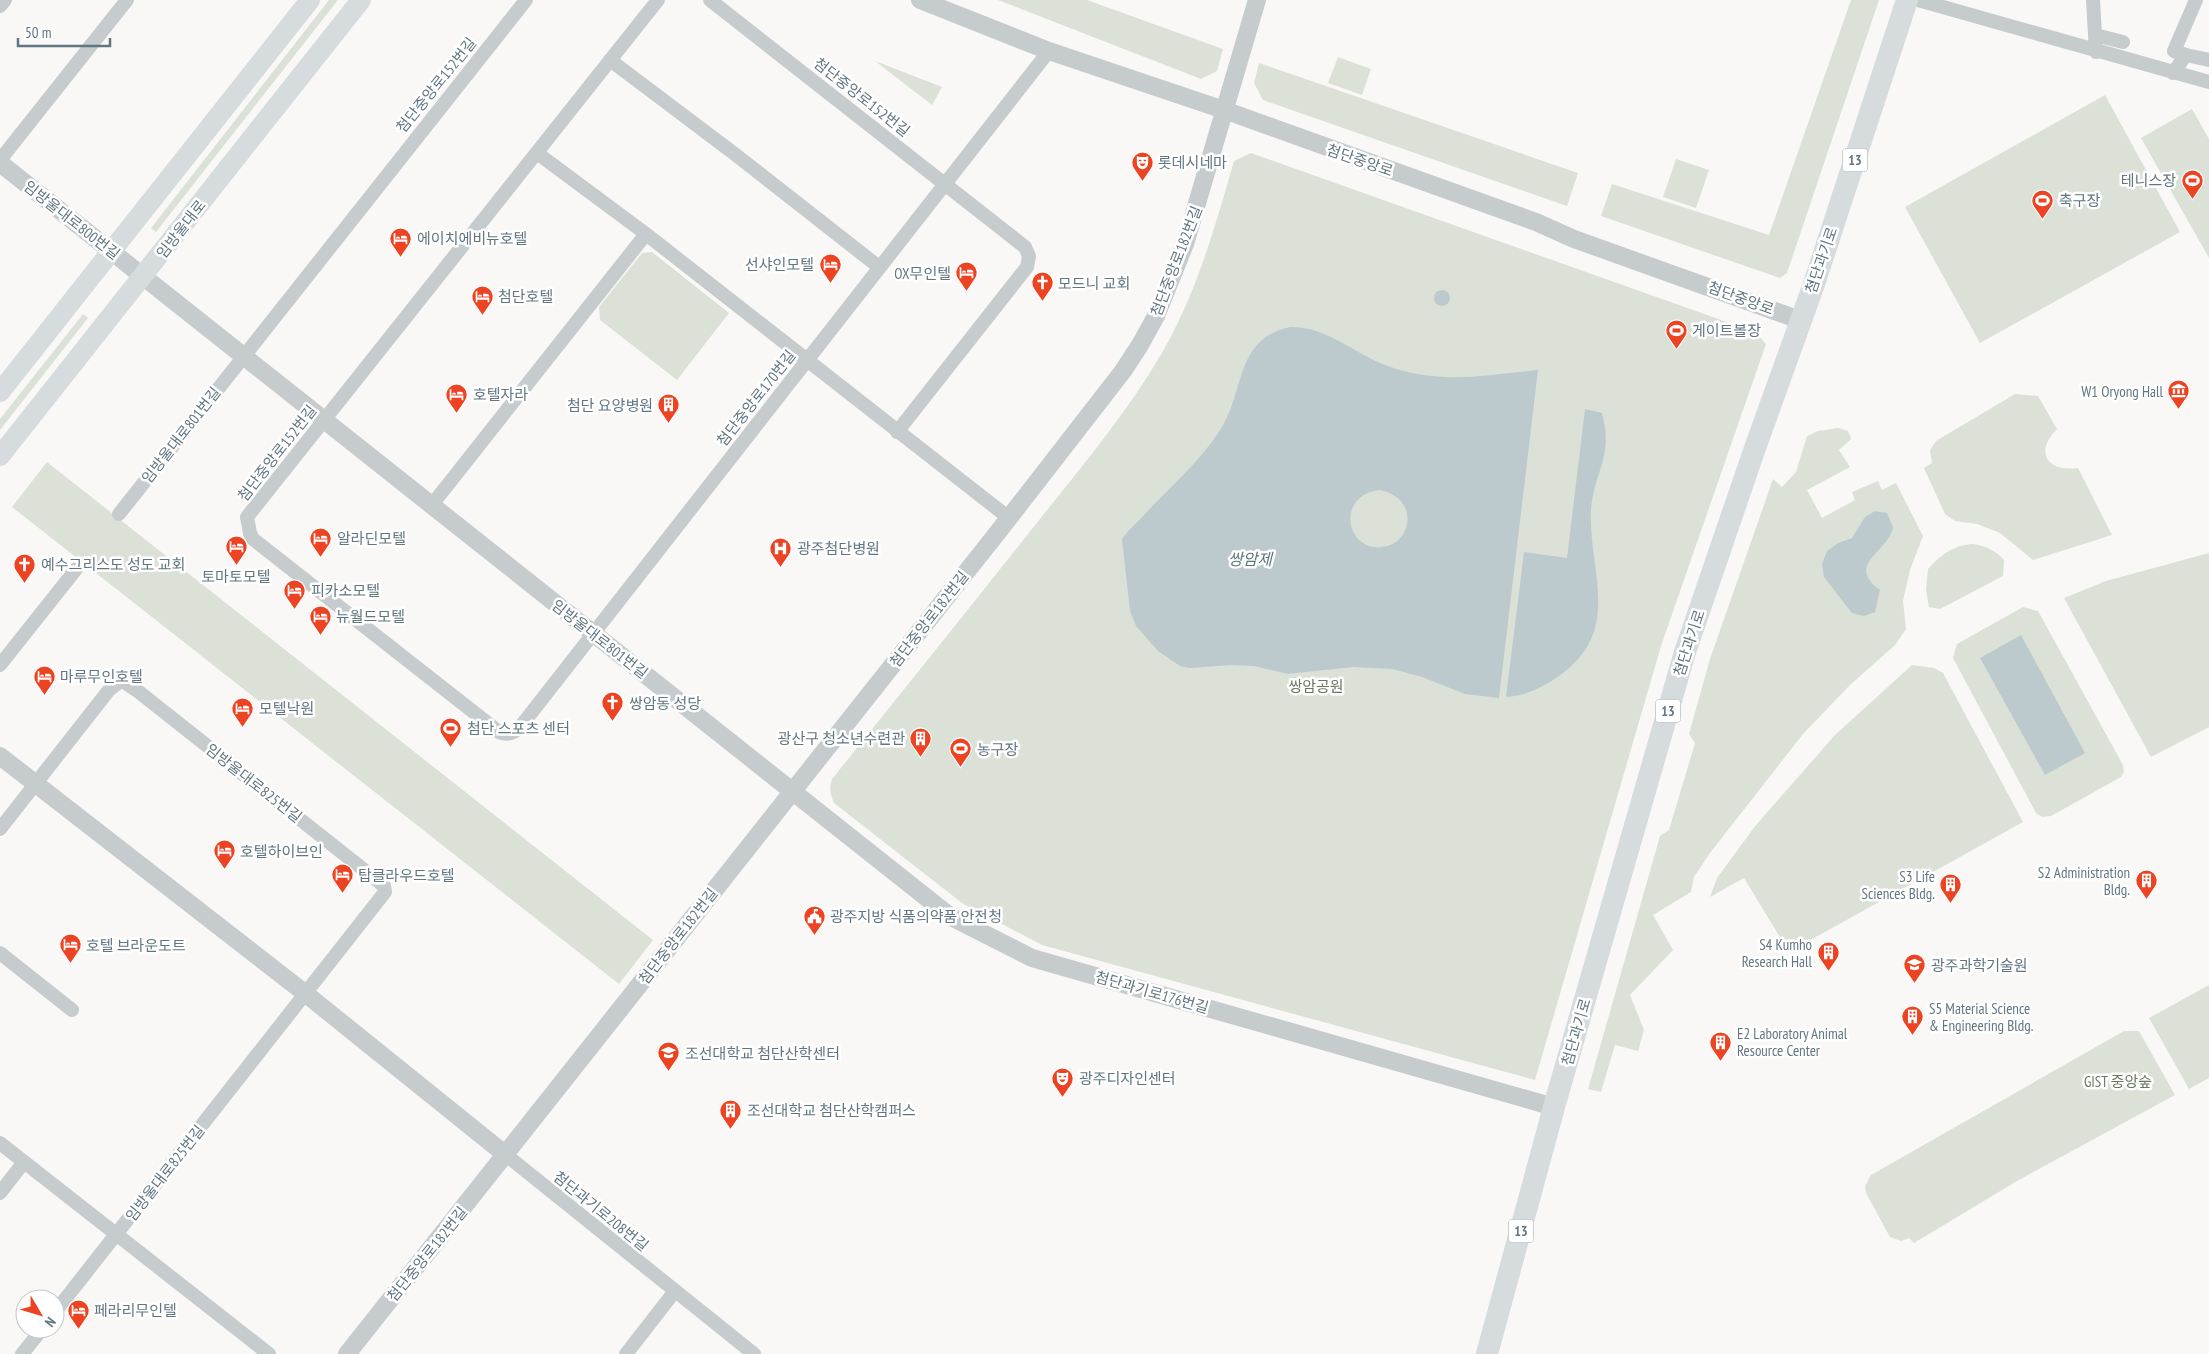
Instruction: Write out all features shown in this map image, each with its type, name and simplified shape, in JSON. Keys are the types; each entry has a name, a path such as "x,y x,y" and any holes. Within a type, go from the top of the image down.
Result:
{"main road":[{"path":"0,392 310,0"},
{"name":"임방울대로","path":"0,456 144,277 361,0"},
{"name":"첨단과기로","path":"1487,1354 1554,1107 1685,652 1813,287 1907,0"}],"street":[{"path":"0,6 5,0"},
{"path":"0,162 127,0"},
{"name":"첨단중앙로152번길","path":"243,356 526,0"},
{"name":"첨단중앙로152번길","path":"593,633 516,731 504,734 498,732 254,539 250,533 248,517 322,420 658,0"},
{"name":"첨단중앙로152번길","path":"710,0 946,183"},
{"name":"첨단중앙로","path":"920,0 1049,51 1224,110 1536,222 1574,239 1800,320"},
{"name":"첨단중앙로182번길","path":"347,1354 1009,518 1123,371 1156,316 1185,244 1256,0"},
{"path":"1918,0 2096,52 2209,82"},
{"path":"2093,0 2096,52"},
{"path":"2196,0 2174,51 2209,60"},
{"path":"2095,35 2123,42"},
{"name":"첨단중앙로170번길","path":"593,633 1049,51"},
{"path":"2173,73 2186,55"},
{"path":"610,60 736,155 879,267"},
{"path":"537,153 646,234 1009,518"},
{"name":"임방울대로800번길","path":"0,162 144,277"},
{"path":"897,432 1027,267 1029,256 1025,247 946,183"},
{"path":"431,506 646,234"},
{"name":"임방울대로801번길","path":"144,277 792,792"},
{"name":"임방울대로801번길","path":"119,514 243,356"},
{"path":"0,666 77,568"},
{"name":"임방울대로825번길","path":"0,830 114,686 119,682 124,682 384,886 385,892 383,897 65,1299"},
{"path":"0,756 306,994 506,1155"},
{"name":"첨단과기로176번길","path":"792,792 951,917 1032,958 1554,1107"},
{"path":"0,953 72,1010"},
{"name":"임방울대로825번길","path":"0,1143 269,1354"},
{"name":"첨단과기로208번길","path":"506,1155 754,1354"},
{"path":"0,1193 24,1162"},
{"path":"626,1354 675,1291"},
{"path":"22,1354 34,1339"}],"green space":[{"path":"329,0 338,0 156,232 151,228"},
{"path":"998,0 1087,0 1223,49 1217,71 1201,79"},
{"path":"1851,0 1879,0 1787,273 1780,278 1601,216 1612,184 1769,235"},
{"path":"1338,57 1371,69 1362,95 1328,83"},
{"path":"875,61 942,87 932,105"},
{"path":"1259,63 1578,173 1567,206 1263,100 1254,83"},
{"name":"축구장","path":"2105,95 2180,232 1980,343 1905,207"},
{"name":"테니스장","path":"2192,109 2209,139 2209,258 2141,138"},
{"name":"쌍암공원","path":"1251,153 1755,332 1766,344 1661,646 1535,1080 1042,945 962,903 834,803 832,797 830,788 832,779 1084,464 1120,417 1153,368 1179,320 1198,276 1234,161"},
{"path":"1676,159 1709,170 1696,208 1663,197"},
{"path":"652,252 729,313 677,380 600,320 599,307 642,253"},
{"path":"83,314 88,318 0,430 0,419"},
{"path":"2015,394 2038,396 2057,429 2046,445 2045,453 2047,459 2058,467 2078,468 2112,535 2033,560 2000,533 1977,524 1955,521 1945,514 1924,468 1932,463 1930,450 1936,441"},
{"path":"1838,428 1848,431 1851,439 1839,450 1850,467 1807,490 1822,518 1855,500 1852,492 1878,481 1882,490 1896,483 1923,536 1910,570 1903,601 1906,629 1895,645 1849,686 1803,734 1710,853 1694,877 1691,892 1653,915 1673,950 1630,995 1644,1030 1638,1051 1615,1045 1601,1092 1588,1089 1660,836 1669,830 1695,743 1689,734 1710,659 1773,479 1782,487 1796,472 1807,436 1818,431"},
{"path":"47,462 653,940 619,984 12,507"},
{"path":"1973,544 1990,549 2004,560 2003,576 1940,609 1929,607 1926,590 1928,569 1938,559 1953,549"},
{"path":"2209,553 2209,727 2151,757 2064,598 2106,581"},
{"path":"2023,607 2038,611 2123,765 2124,772 2121,777 2051,816 2042,817 2036,813 1953,658 1957,644"},
{"path":"1912,665 1934,668 1943,673 2023,822 1789,952 1744,878 1710,897 1717,878 1756,825 1835,735"},
{"path":"2209,985 2209,1078 2189,1089 2149,1018"},
{"name":"GIST 중앙숲","path":"2124,1031 2139,1031 2175,1095 2017,1181 1914,1243 1909,1238 1901,1241 1890,1237 1866,1193 1865,1186 1871,1175"}],"water":[{"path":"1442,290 1448,292 1450,298 1448,304 1442,306 1436,304 1434,298 1436,292"},
{"name":"쌍암제","path":"1290,327 1316,331 1388,366 1426,375 1463,377 1538,370 1499,698 1465,694 1422,677 1392,669 1353,667 1288,674 1254,666 1231,665 1190,668 1180,666 1158,651 1136,626 1130,611 1122,539 1187,471 1215,437 1230,410 1244,366 1251,353 1260,342 1273,333","holes":["1380,490 1398,499 1405,508 1407,514 1405,531 1396,542 1387,546 1373,547 1362,543 1355,534 1351,524 1351,513 1356,502 1365,494"]},
{"path":"1585,409 1602,413 1606,441 1605,453 1591,510 1591,533 1597,578 1597,620 1591,639 1579,658 1559,676 1534,690 1506,697 1524,552 1567,558"},
{"path":"1875,511 1887,513 1893,527 1890,536 1868,565 1866,573 1870,581 1880,590 1875,612 1864,616 1852,613 1824,577 1822,564 1827,551 1838,543 1852,538 1865,517"},
{"path":"2021,635 2085,753 2045,775 1980,658"}],"place":[{"name":"롯데시네마","path":"1142,181"},
{"name":"테니스장","path":"2192,199"},
{"name":"축구장","path":"2043,219"},
{"name":"에이치에비뉴호텔","path":"401,257"},
{"name":"선샤인모텔","path":"830,283"},
{"name":"OX무인텔","path":"967,292"},
{"name":"모드니 교회","path":"1042,302"},
{"name":"첨단호텔","path":"482,315"},
{"name":"게이트볼장","path":"1676,349"},
{"name":"W1 Oryong Hall","path":"2179,410"},
{"name":"호텔자라","path":"457,413"},
{"name":"첨단 요양병원","path":"669,424"},
{"name":"알라딘모텔","path":"321,557"},
{"name":"토마토모텔","path":"236,566"},
{"name":"광주첨단병원","path":"781,567"},
{"name":"예수그리스도 성도 교회","path":"25,583"},
{"name":"피카소모텔","path":"295,609"},
{"name":"뉴월드모텔","path":"320,635"},
{"name":"마루무인호텔","path":"44,695"},
{"name":"쌍암동 성당","path":"613,722"},
{"name":"모텔낙원","path":"243,727"},
{"name":"첨단 스포츠 센터","path":"451,747"},
{"name":"광산구 청소년수련관","path":"921,757"},
{"name":"농구장","path":"961,768"},
{"name":"호텔하이브인","path":"224,870"},
{"name":"탑클라우드호텔","path":"342,894"},
{"name":"S2 Administration Bldg.","path":"2146,900"},
{"name":"S3 Life Sciences Bldg.","path":"1951,904"},
{"name":"광주지방 식품의약품 안전청","path":"814,935"},
{"name":"호텔 브라운도트","path":"70,964"},
{"name":"S4 Kumho Research Hall","path":"1828,972"},
{"name":"광주과학기술원","path":"1915,984"},
{"name":"S5 Material Science & Engineering Bldg.","path":"1913,1036"},
{"name":"E2 Laboratory Animal Resource Center","path":"1721,1061"},
{"name":"조선대학교 첨단산학센터","path":"669,1072"},
{"name":"광주디자인센터","path":"1063,1097"},
{"name":"조선대학교 첨단산학캠퍼스","path":"731,1129"},
{"name":"페라리무인텔","path":"78,1329"}]}
